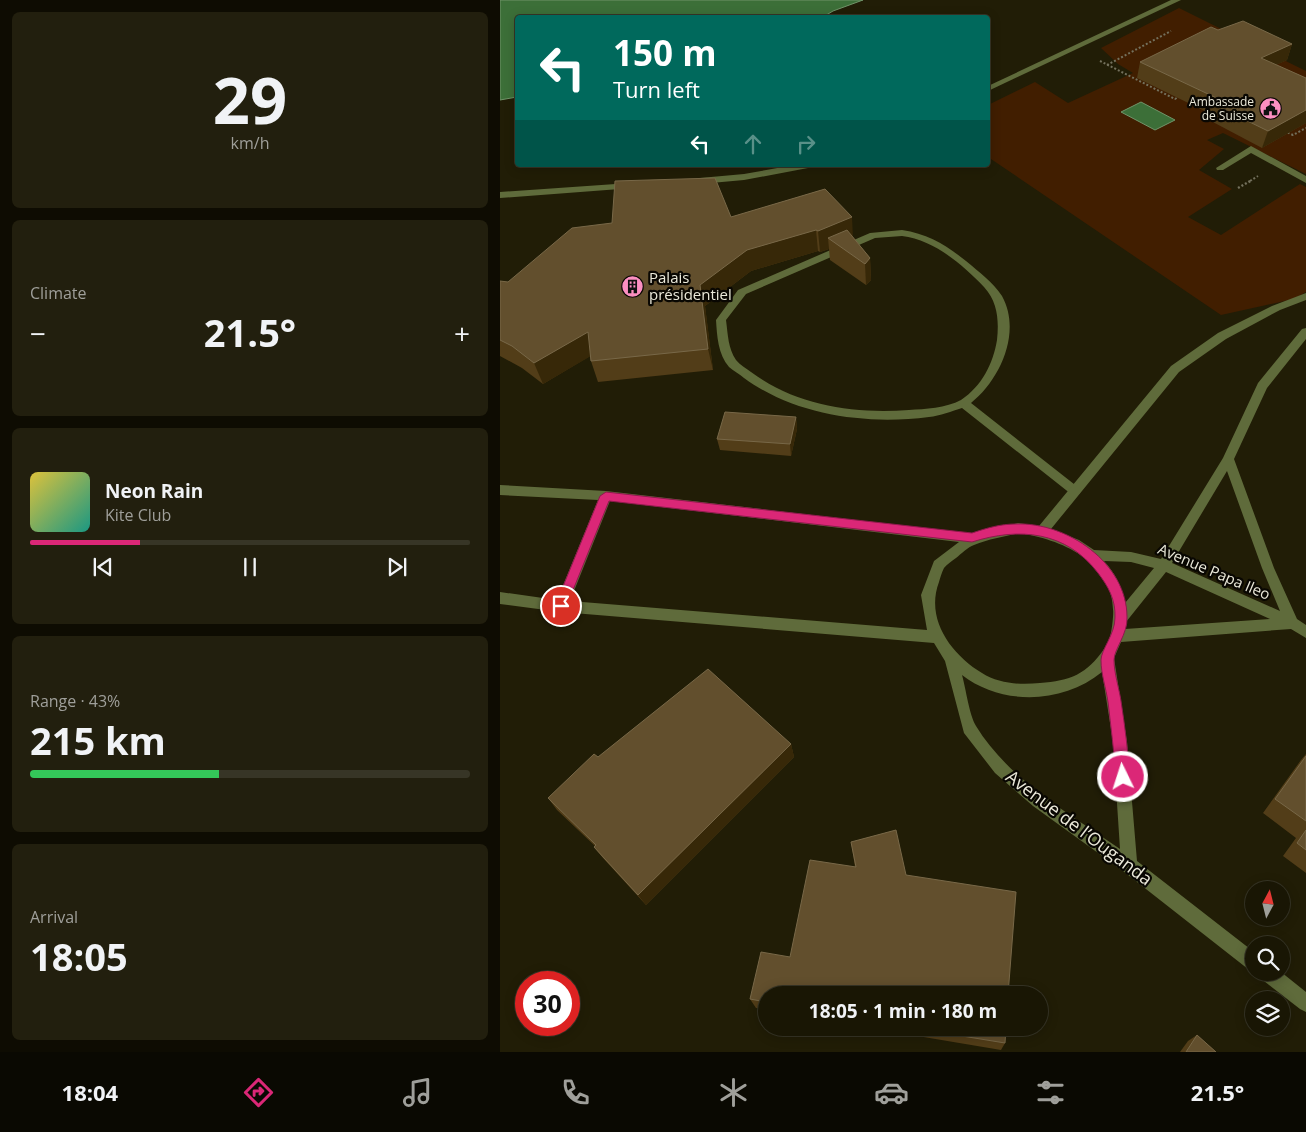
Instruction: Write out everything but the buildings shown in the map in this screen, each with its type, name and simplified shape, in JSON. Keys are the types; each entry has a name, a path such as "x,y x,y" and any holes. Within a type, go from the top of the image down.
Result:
{"street":[{"path":"990,88 1178,0"},
{"path":"1220,168 1251,149 1306,180"},
{"path":"688,182 744,177 797,167"},
{"path":"500,195 640,186"},
{"path":"896,232 919,234 944,248 986,283 998,299 1004,320 998,360 982,388 964,403 931,413 881,416 827,410 792,400 760,384 733,364 723,344 721,320 742,292 864,238 896,232"},
{"path":"1042,531 1175,369 1222,336 1276,308 1306,296"},
{"path":"1121,618 1164,565 1228,459 1262,386 1306,332"},
{"path":"964,403 1075,491"},
{"name":"Avenue Papa Ileo","path":"1228,459 1268,568 1292,624"},
{"path":"500,490 606,496 972,538"},
{"path":"561,606 606,496"},
{"path":"994,530 1042,531 1060,536 1091,555 1113,583 1119,599 1121,618 1118,636 1108,658 1088,676 1063,688 1034,692 1004,689 975,678 951,659 935,637 928,618 927,598 931,579 941,562 954,548 972,538 994,530"},
{"name":"Avenue Papa Ileo","path":"1091,555 1131,556 1164,565 1306,632"},
{"path":"500,598 561,606 935,637"},
{"name":"Avenue Papa Ileo","path":"1118,636 1183,630 1292,624"},
{"path":"1108,658 1120,742 1129,866"},
{"name":"Avenue de l’Ouganda","path":"951,659 969,728 1000,768 1038,801 1129,866 1245,956"},
{"path":"1278,981 1306,1003"}],"path":[{"path":"1107,65 1171,31"},
{"path":"1100,61 1175,99 1184,94"},
{"path":"1284,131 1293,135 1306,128"}],"shaded area":[{"path":"500,0 863,0 826,15 515,15 515,97 500,100"},
{"path":"1179,8 1306,71 1306,174 1223,133 1207,140 1224,149 1199,170 1232,189 1188,217 1221,235 1300,184 1306,187 1306,292 1294,299 1221,315 990,158 990,104 1035,82 1068,103 1133,73 1118,64 1101,48"},
{"path":"1141,102 1175,120 1155,130 1121,112"}],"place":[{"name":"Ambassade de Suisse","path":"1270,109"},
{"name":"Palais présidentiel","path":"633,287"}],"route":[{"path":"561,606 606,496 972,538 994,530 1018,528 1042,531 1060,536 1091,555 1104,569 1113,583 1119,599 1121,618 1118,636 1108,658 1123,777"}]}
